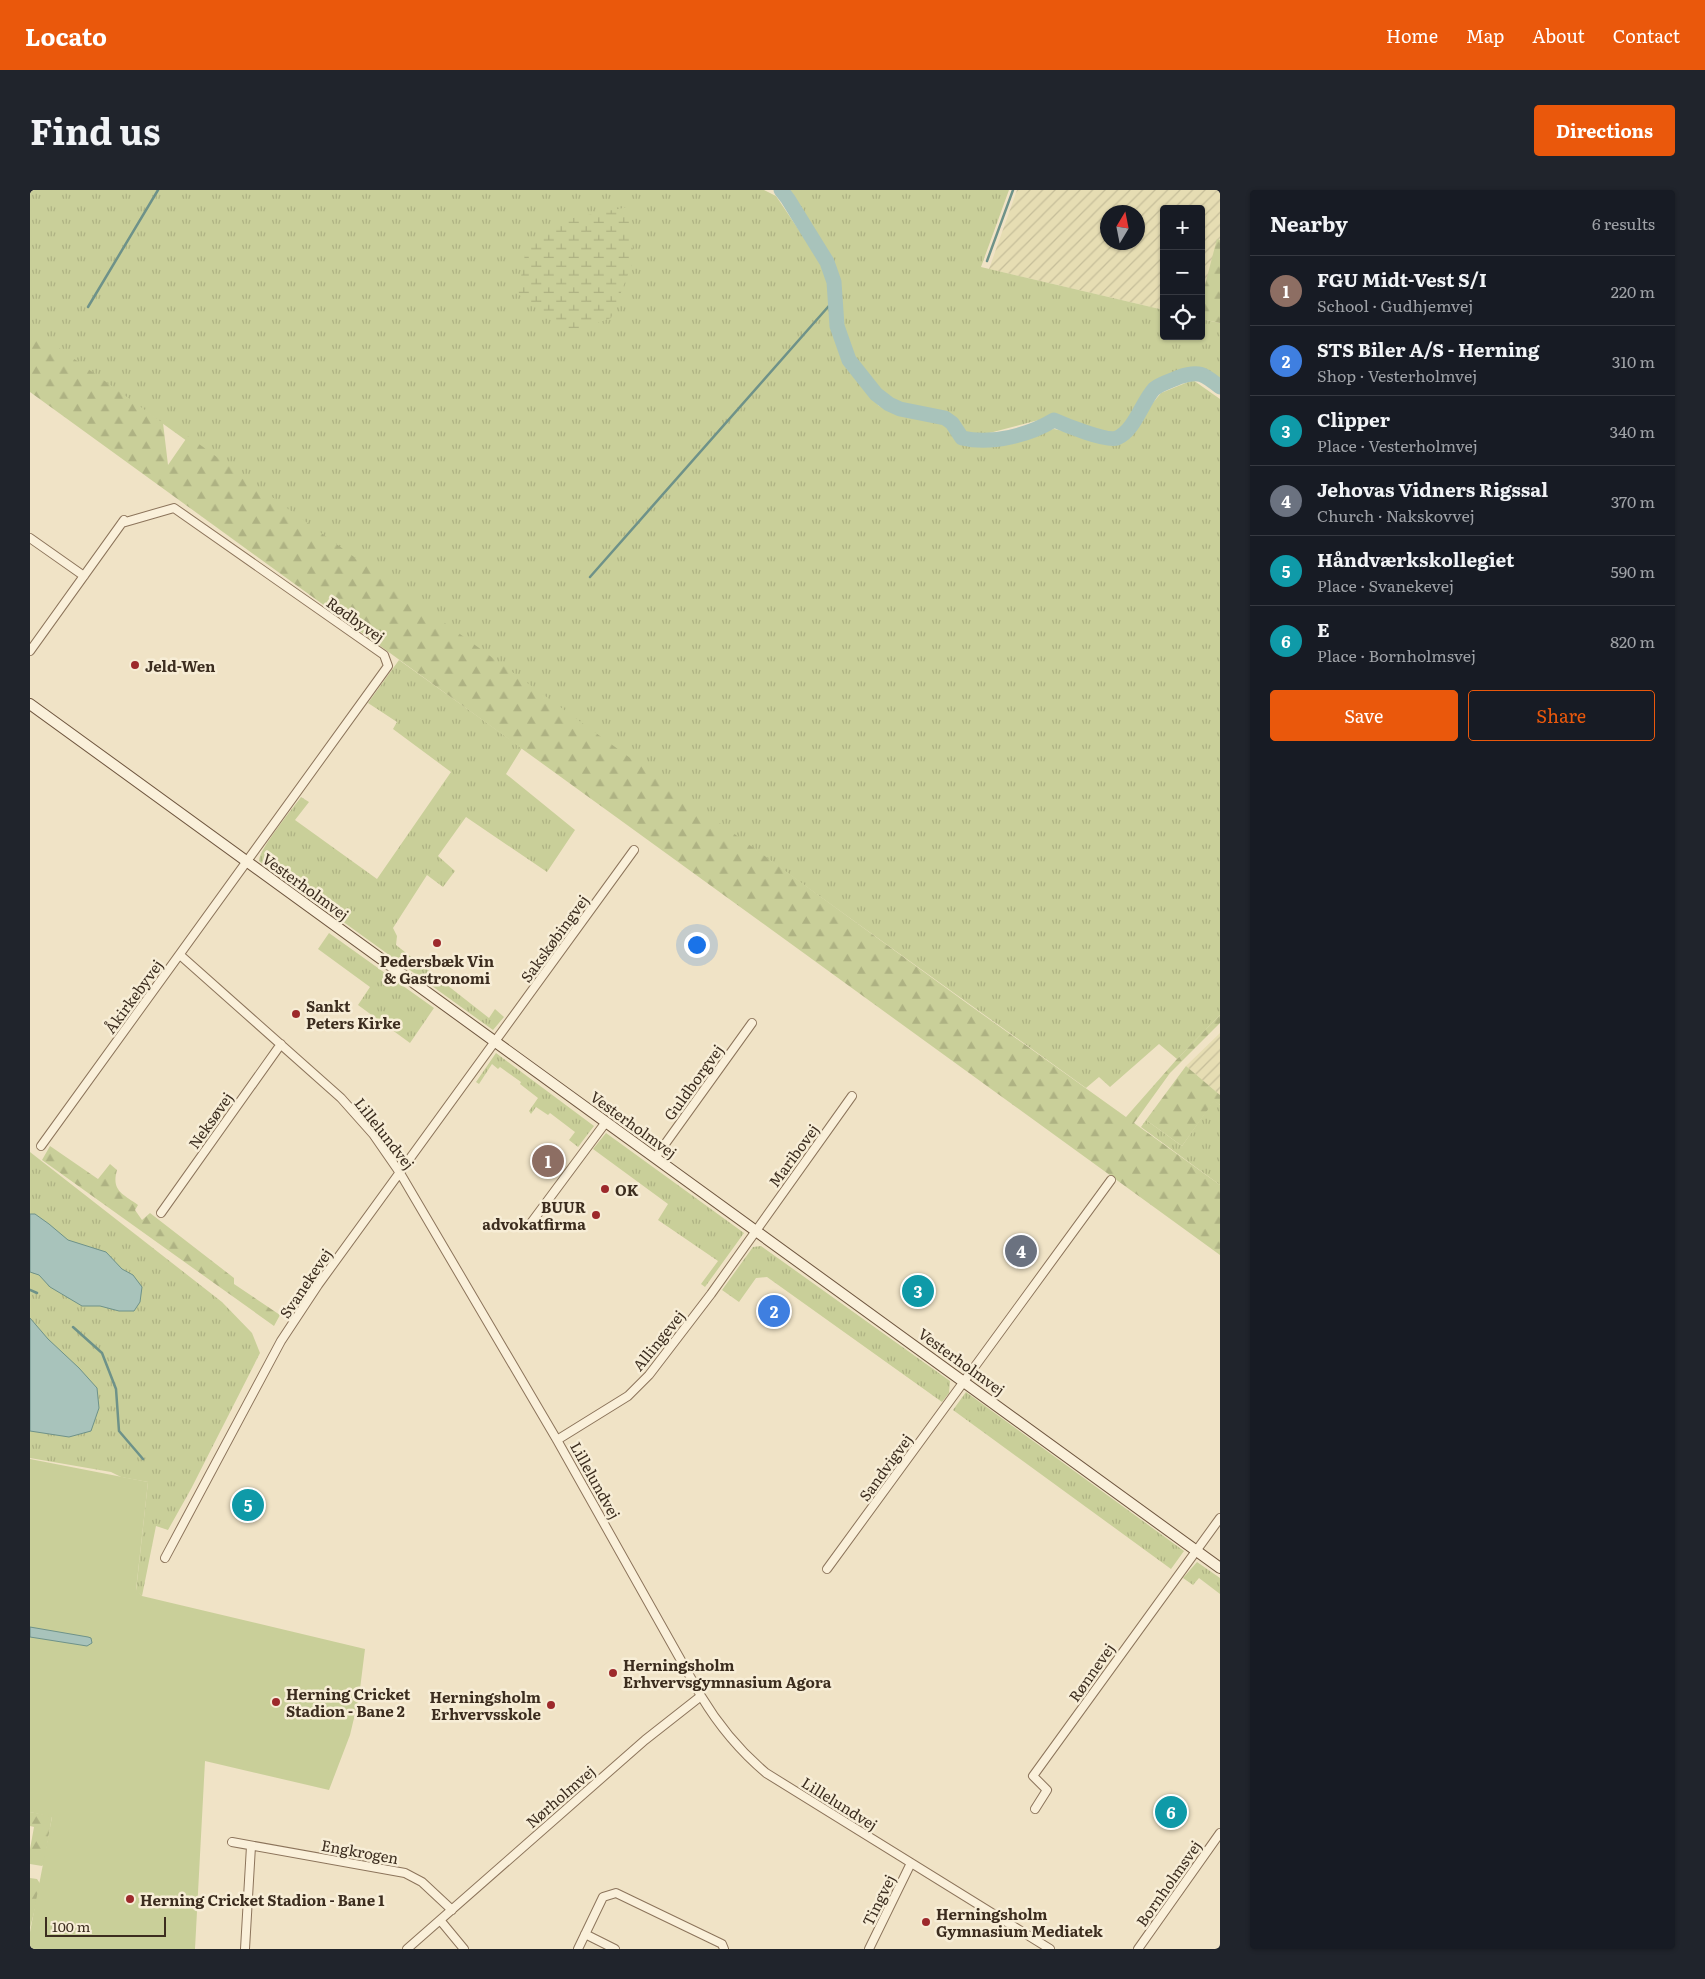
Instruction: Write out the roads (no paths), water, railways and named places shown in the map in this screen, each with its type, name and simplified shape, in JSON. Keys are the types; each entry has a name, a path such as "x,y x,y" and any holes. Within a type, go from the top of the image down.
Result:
{"street":[{"name":"Rødbyvej","path":"84,576 124,520 174,508 384,655 388,666 247,862"},
{"path":"30,538 84,576 30,651"},
{"name":"Vesterholmvej","path":"30,704 1220,1568"},
{"name":"Sakskøbingvej","path":"496,1042 634,850"},
{"name":"Åkirkebyvej","path":"41,1146 247,862"},
{"name":"Lillelundvej","path":"180,955 341,1098 373,1134 400,1173 557,1440 701,1696 724,1731 766,1773 1050,1949"},
{"name":"Guldborgvej","path":"655,1158 752,1023"},
{"name":"Svanekevej","path":"165,1558 281,1342 318,1285 496,1042"},
{"name":"Neksøvej","path":"162,1213 281,1044"},
{"name":"Maribovej","path":"756,1230 852,1096"},
{"path":"531,1223 606,1122"},
{"name":"Sandvigvej","path":"827,1569 1111,1180"},
{"name":"Allingevej","path":"557,1440 628,1396 649,1375 711,1294 756,1230"},
{"path":"1196,1550 1220,1518"},
{"name":"Rønnevej","path":"1035,1809 1047,1790 1033,1776 1196,1550"},
{"name":"Nørholmvej","path":"407,1949 645,1740 701,1696"},
{"name":"Bornholmsvej","path":"1138,1949 1220,1833"},
{"name":"Engkrogen","path":"232,1842 405,1873 422,1882 452,1910"},
{"path":"245,1949 251,1846"},
{"name":"Tingvej","path":"869,1949 911,1863"},
{"path":"578,1949 602,1897 616,1893 723,1947"},
{"path":"440,1920 464,1949"},
{"path":"585,1934 615,1949"}],"water":[{"path":"30,1214 35,1214 68,1240 106,1252 122,1269 133,1275 142,1287 140,1302 134,1311 119,1311 100,1306 82,1306 50,1287 39,1275 30,1272"},
{"path":"30,1318 48,1339 97,1388 99,1408 91,1431 69,1437 30,1431"},
{"path":"30,1627 88,1637 91,1638 92,1643 87,1646 30,1637"}],"waterway":[{"path":"88,307 158,190"},
{"path":"781,190 827,262 834,282 837,326 849,360 876,394 889,404 900,409 945,418 952,423 962,438 986,440 1010,437 1033,430 1054,420 1076,429 1112,439 1117,438 1129,429 1154,389 1160,385 1179,377 1201,374 1220,387"},
{"path":"987,261 1013,190"},
{"path":"590,577 835,299"},
{"path":"30,1290 37,1293"},
{"path":"73,1327 102,1353 116,1389 119,1431 143,1459"}],"place":[{"name":"Jeld-Wen","path":"135,665"},
{"name":"Pedersbæk Vin & Gastronomi","path":"437,943"},
{"name":"Sankt Peters Kirke","path":"296,1014"},
{"name":"FGU Midt-Vest S/I","path":"548,1161"},
{"name":"OK","path":"605,1189"},
{"name":"BUUR advokatfirma","path":"596,1215"},
{"name":"Jehovas Vidners Rigssal","path":"1021,1251"},
{"name":"Clipper","path":"918,1291"},
{"name":"STS Biler A/S - Herning","path":"774,1311"},
{"name":"Håndværkskollegiet","path":"248,1505"},
{"name":"Herningsholm Erhvervsgymnasium Agora","path":"613,1673"},
{"name":"Herning Cricket Stadion - Bane 2","path":"276,1702"},
{"name":"Herningsholm Erhvervsskole","path":"551,1705"},
{"name":"E","path":"1171,1812"},
{"name":"Herning Cricket Stadion - Bane 1","path":"130,1899"},
{"name":"Herningsholm Gymnasium Mediatek","path":"926,1922"}]}
